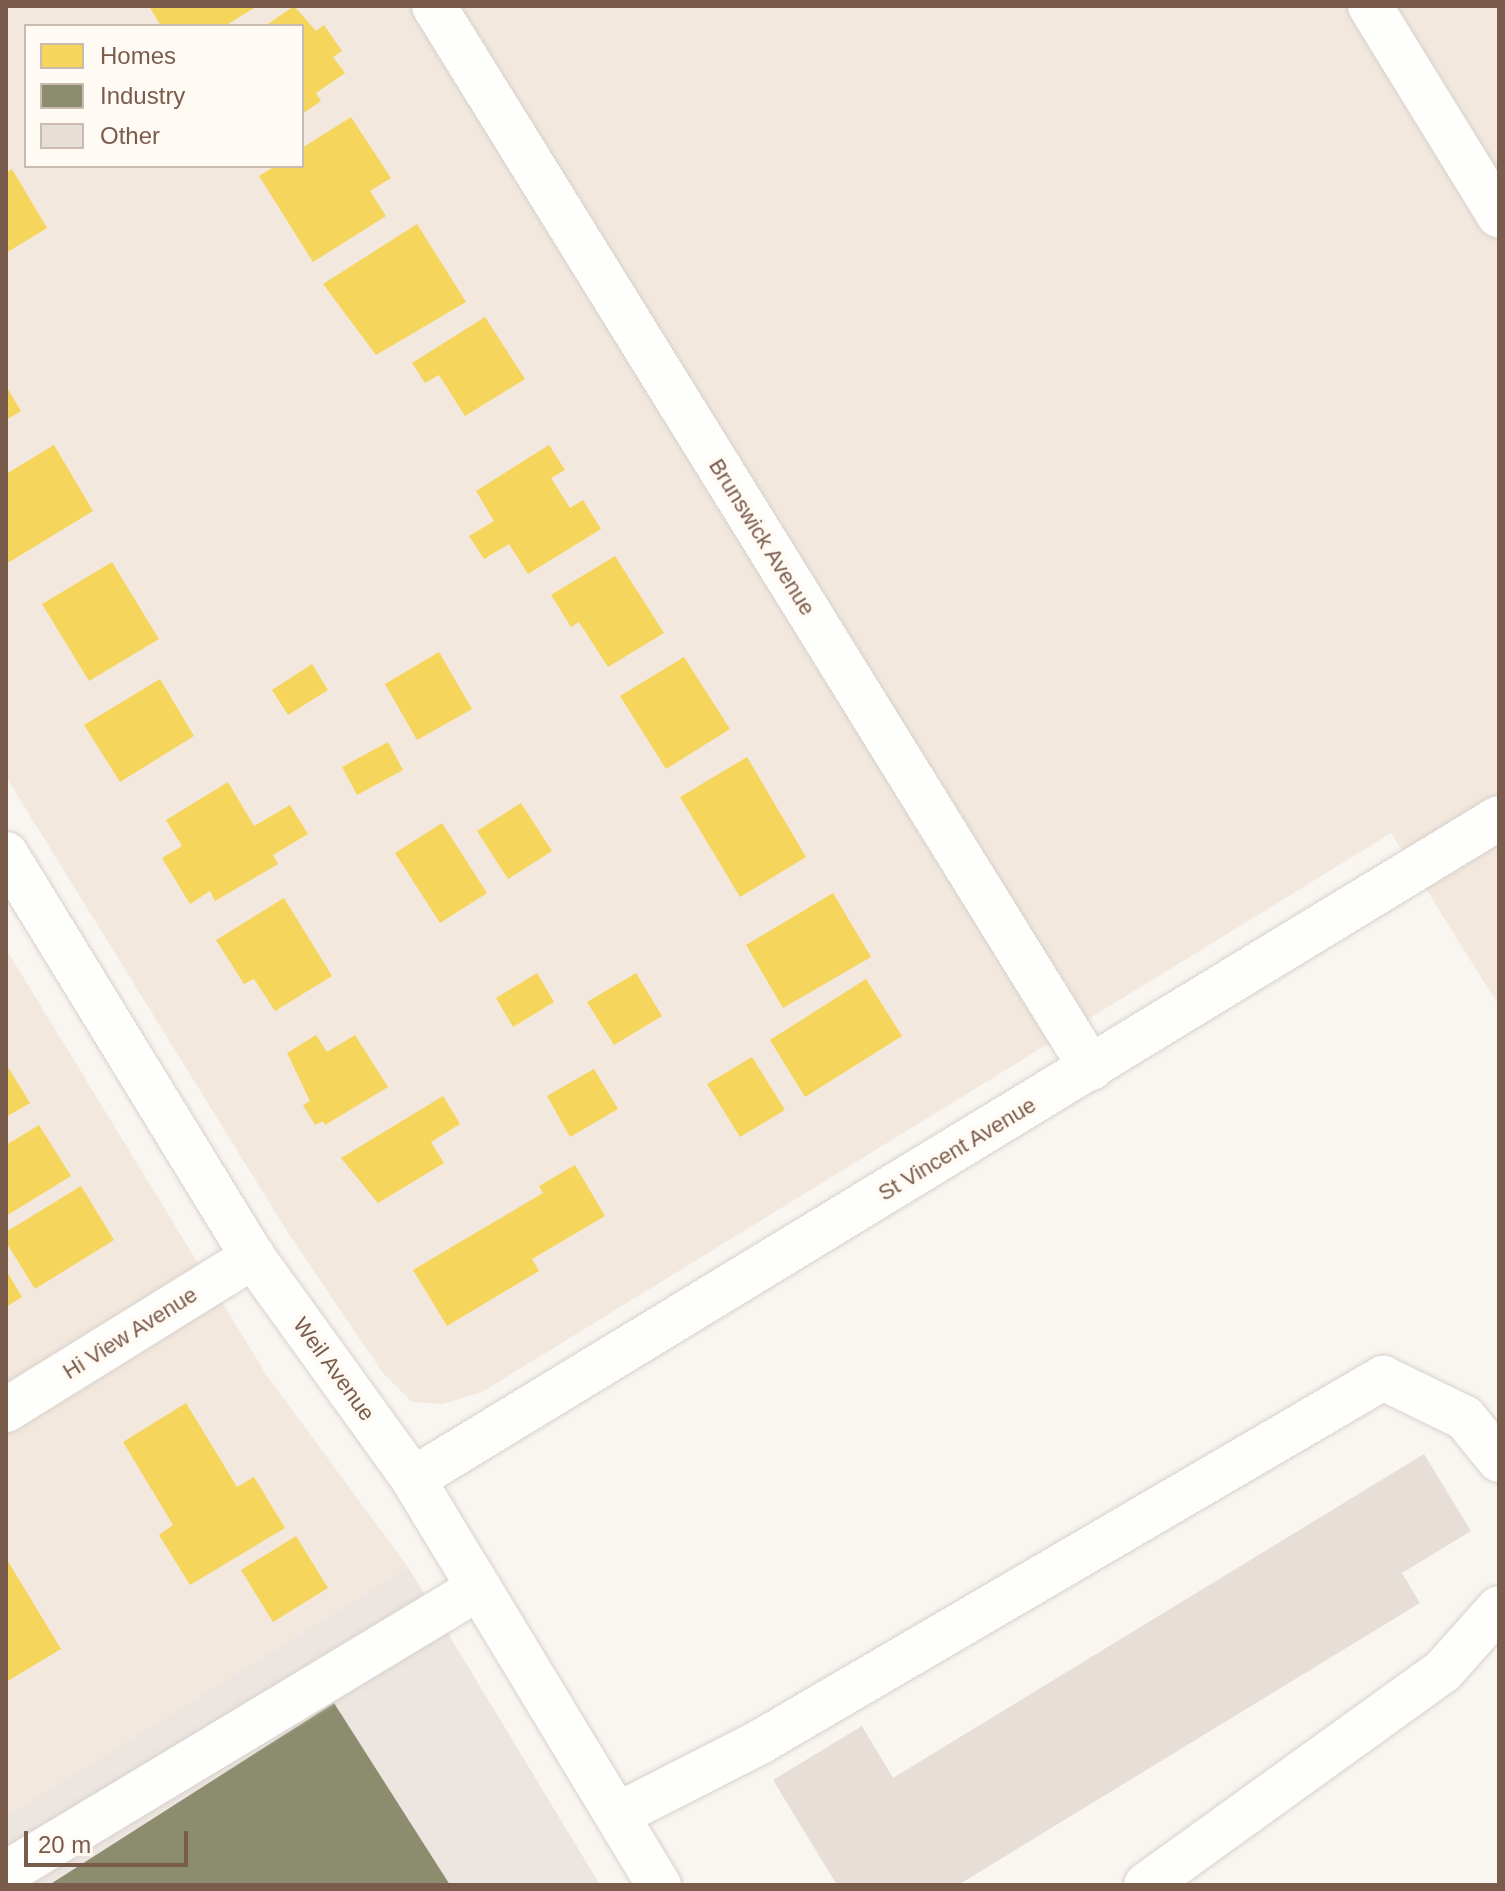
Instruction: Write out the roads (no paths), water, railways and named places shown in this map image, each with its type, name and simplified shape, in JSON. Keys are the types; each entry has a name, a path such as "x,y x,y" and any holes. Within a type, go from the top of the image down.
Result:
{"street":[{"name":"Brunswick Avenue","path":"434,6 1091,1068"},
{"path":"1370,6 1499,216"},
{"name":"St Vincent Avenue","path":"413,1479 1499,818"},
{"name":"Weil Avenue","path":"6,854 253,1257 413,1479 657,1884"},
{"name":"Hi View Avenue","path":"6,1410 253,1257"},
{"path":"617,1815 760,1742 1383,1378 1465,1418 1499,1460"},
{"path":"6,1873 479,1588"},
{"path":"1146,1885 1443,1671 1499,1608"}]}
